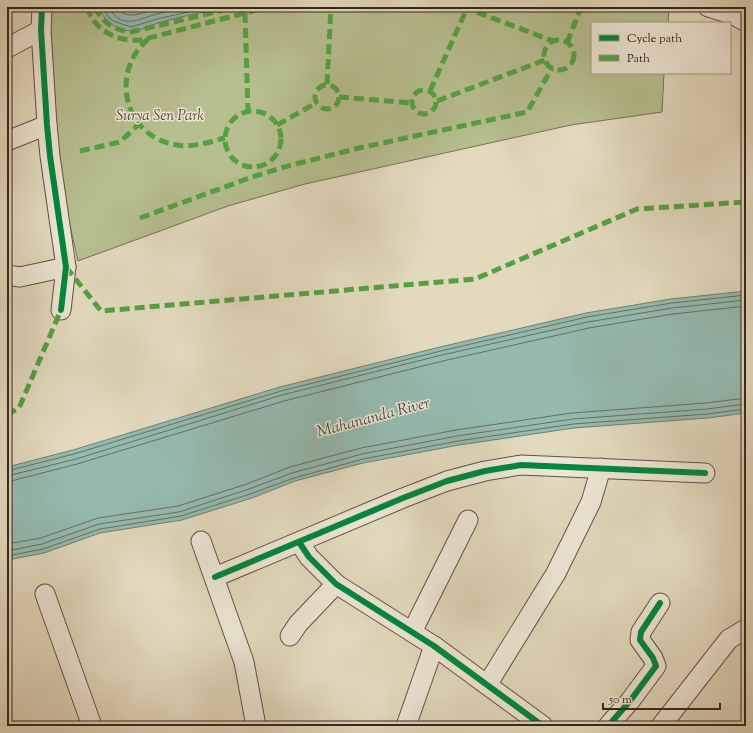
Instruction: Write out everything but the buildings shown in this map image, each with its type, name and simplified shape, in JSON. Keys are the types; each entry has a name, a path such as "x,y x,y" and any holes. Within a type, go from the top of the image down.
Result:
{"street":[{"path":"42,7 41,30 47,125 66,267 61,310"},
{"path":"708,7 746,20"},
{"path":"741,7 746,20"},
{"path":"7,48 41,30"},
{"path":"7,141 47,125"},
{"path":"7,275 20,277 66,267"},
{"path":"214,577 447,481 485,471 522,465 705,473"},
{"path":"487,685 556,573 591,502 601,468"},
{"path":"412,632 468,520"},
{"path":"201,541 244,662 256,726"},
{"path":"299,542 309,557 336,584 434,646 543,726"},
{"path":"290,636 298,624 336,584"},
{"path":"45,594 92,726"},
{"path":"608,726 630,701 656,666 653,658 640,640 641,632 660,603"},
{"path":"661,726 729,639 746,629"},
{"path":"406,726 434,646"}],"green space":[{"name":"Surya Sen Park","path":"51,7 669,8 668,22 591,22 591,74 664,74 662,112 571,125 305,184 228,206 78,261 62,190 48,41"}],"water":[{"path":"98,7 228,7 175,18 134,31 126,31 111,24"},
{"name":"Mahananda River","path":"746,291 746,413 708,418 574,428 459,445 363,463 295,481 252,498 182,520 100,533 44,553 7,560 7,467 73,450 280,387 440,347 586,313 671,299"}],"marked path":[{"path":"87,7 95,23 101,29 115,37 132,40 141,40 268,7"},
{"path":"95,7 101,17 110,25 120,30 131,32 236,7"},
{"path":"327,84 331,7"},
{"path":"463,7 553,41"},
{"path":"567,43 581,7"},
{"path":"430,91 467,8"},
{"path":"245,13 248,111"},
{"path":"148,39 136,53 129,69 126,85 128,102 134,117 145,130 159,140 177,145 195,145 225,138"},
{"path":"559,40 570,44 574,55 570,66 559,70 548,66 544,55 548,44 559,40"},
{"path":"437,101 545,60"},
{"path":"140,218 252,177 284,167 359,148 527,112 552,68"},
{"path":"327,85 336,88 339,97 336,106 327,109 318,106 315,97 318,88 327,85"},
{"path":"419,90 429,90 436,97 436,102 436,107 429,114 419,114 412,107 412,97 419,90"},
{"path":"339,97 412,103"},
{"path":"277,125 316,103"},
{"path":"248,111 258,111 273,119 279,128 281,139 279,150 273,159 258,167 248,167 237,162 230,155 225,144 225,134 230,123 237,116 248,111"},
{"path":"80,151 120,142 139,124"},
{"path":"66,267 101,311 475,279 637,209 746,202"},
{"path":"7,415 19,408 61,310"}],"cycle path":[{"path":"42,7 41,30 47,125 66,267 61,310"},
{"path":"215,577 403,498 447,481 485,471 521,465 705,473"},
{"path":"299,542 309,557 336,584 434,646 543,726"},
{"path":"608,726 630,701 656,666 653,658 640,640 641,632 660,603"}]}
